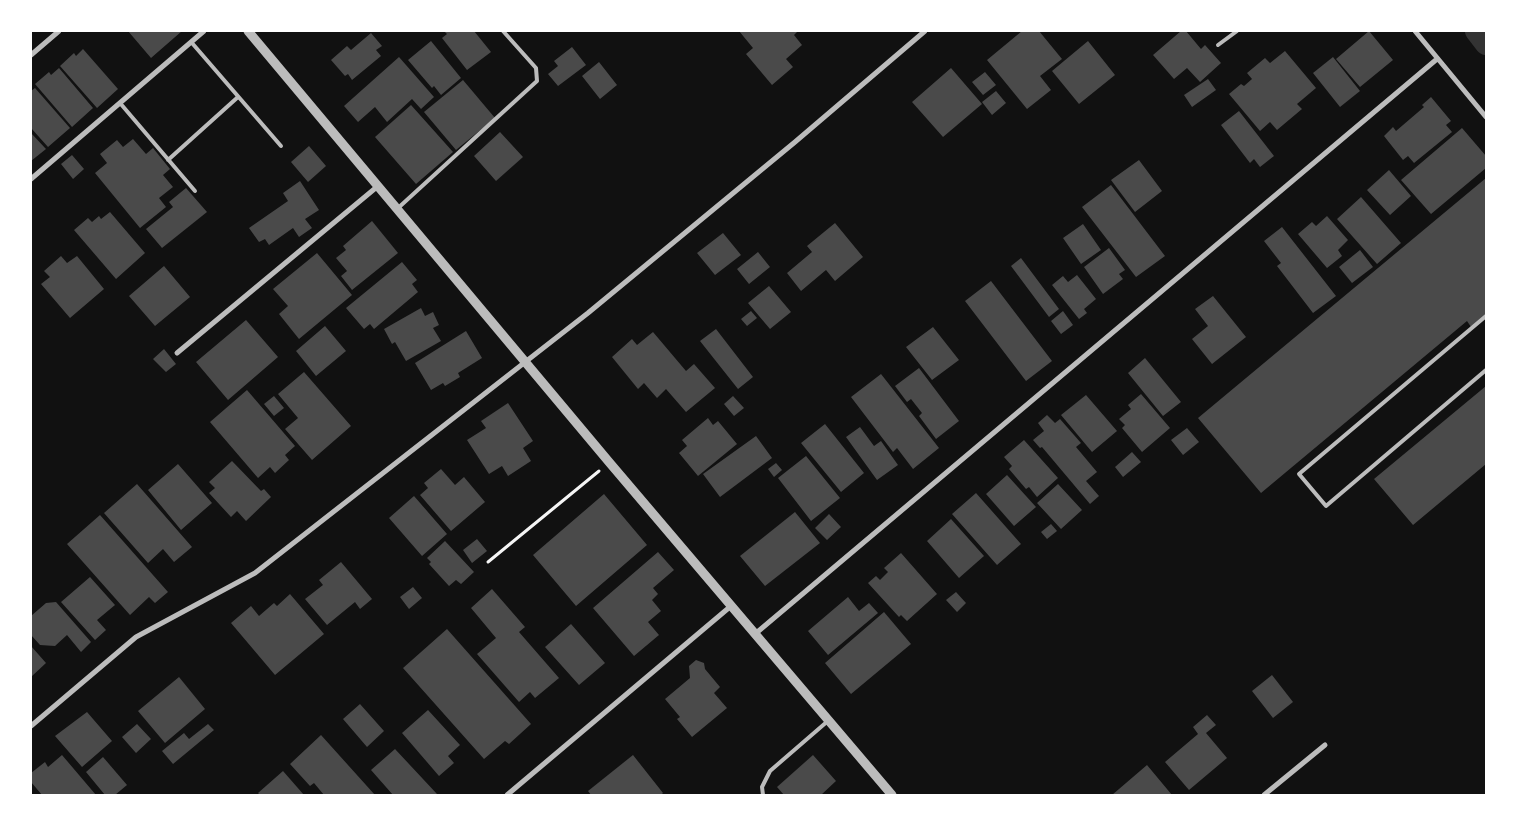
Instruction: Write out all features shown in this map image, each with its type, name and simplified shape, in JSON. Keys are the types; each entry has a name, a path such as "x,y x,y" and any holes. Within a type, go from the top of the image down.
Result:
{"street":[{"path":"31,55 59,31"},
{"path":"31,179 204,31"},
{"path":"248,31 609,462 892,795"},
{"path":"31,726 136,637 255,573 588,313 795,142 925,31"},
{"path":"1415,31 1486,117"},
{"path":"754,634 1438,59"},
{"path":"178,353 378,186"},
{"path":"507,795 731,606"},
{"path":"1264,795 1325,745"}],"lane":[{"path":"397,209 537,81 536,68 503,31"},
{"path":"1218,45 1237,31"},
{"path":"192,43 281,146"},
{"path":"168,160 238,97"},
{"path":"120,103 195,191"},
{"path":"1486,316 1299,474 1326,506 1486,370"},
{"path":"762,795 762,787 770,771 829,720"}],"path":[{"path":"488,562 609,462"}],"building":[{"path":"128,31 182,31 151,58"},
{"path":"444,31 474,31 491,52 467,70 442,38 447,34"},
{"path":"739,31 798,31 794,35 802,45 786,59 793,67 772,85 746,54 753,48"},
{"path":"1022,31 1039,31 1062,59 1040,76 1051,90 1027,109 987,60"},
{"path":"1181,31 1186,31 1201,49 1205,45 1221,63 1200,82 1187,68 1174,79 1153,55"},
{"path":"1369,31 1393,60 1360,87 1336,59"},
{"path":"371,33 382,46 376,50 381,56 352,80 348,74 345,76 331,60 347,46 351,50"},
{"path":"431,41 461,78 441,95 434,86 432,88 408,60"},
{"path":"1088,41 1115,75 1079,104 1052,71"},
{"path":"572,47 586,65 558,86 548,74 558,66 554,61"},
{"path":"83,49 118,89 97,108 60,66 74,53 76,56"},
{"path":"1285,51 1316,88 1297,104 1302,109 1277,130 1270,122 1260,131 1229,94 1241,84 1244,86 1252,79 1247,73 1265,58 1270,63"},
{"path":"399,57 434,97 421,109 412,99 387,122 375,107 358,122 344,106"},
{"path":"1333,57 1360,91 1340,107 1313,73"},
{"path":"599,62 617,85 600,99 582,76"},
{"path":"59,68 93,108 72,127 35,84 49,72 51,75"},
{"path":"951,68 982,104 943,137 912,102"},
{"path":"985,72 996,85 983,95 972,82"},
{"path":"1208,79 1216,90 1192,107 1184,95"},
{"path":"463,80 495,118 456,150 424,112"},
{"path":"35,88 70,128 48,147 31,128 31,91"},
{"path":"996,91 1006,103 992,115 982,102"},
{"path":"1431,97 1451,121 1446,125 1452,132 1414,163 1408,156 1403,160 1384,136 1393,127 1396,131 1424,107 1422,105"},
{"path":"411,105 453,152 416,184 375,137"},
{"path":"1239,111 1274,156 1260,167 1254,159 1250,163 1221,125"},
{"path":"1462,128 1486,156 1486,168 1431,214 1401,180"},
{"path":"500,132 523,157 496,181 474,156"},
{"path":"31,133 46,149 31,161"},
{"path":"133,139 146,154 153,148 170,169 163,175 173,187 159,198 166,207 140,228 95,173 107,163 100,154 117,140 123,147"},
{"path":"309,146 326,166 308,182 291,162"},
{"path":"72,155 84,169 73,179 61,164"},
{"path":"1139,160 1162,191 1135,212 1111,180"},
{"path":"1389,170 1411,196 1390,215 1367,190"},
{"path":"1486,178 1486,315 1471,327 1467,321 1261,493 1198,418"},
{"path":"300,181 319,210 305,219 312,228 299,237 293,228 269,245 265,239 259,242 249,228 288,201 283,193"},
{"path":"1111,185 1165,256 1136,277 1082,207"},
{"path":"186,188 207,212 162,248 146,229 173,207 169,202"},
{"path":"1361,197 1401,243 1377,264 1337,219"},
{"path":"110,212 145,253 116,279 74,230 88,218 92,222 99,216 101,219"},
{"path":"1327,216 1348,240 1338,250 1342,256 1327,268 1298,234 1312,222 1316,226"},
{"path":"372,221 398,253 352,290 341,276 347,271 336,258 346,250 343,246"},
{"path":"835,223 863,257 835,281 826,270 801,291 787,273 812,252 807,246"},
{"path":"1083,224 1101,250 1081,264 1063,238"},
{"path":"1282,227 1336,296 1313,313 1277,266 1281,263 1264,241"},
{"path":"723,233 741,255 715,275 697,253"},
{"path":"1109,248 1125,270 1119,274 1123,279 1103,294 1084,267"},
{"path":"1360,250 1373,267 1352,283 1339,267"},
{"path":"758,252 770,267 749,284 737,269"},
{"path":"317,253 352,295 299,339 279,314 288,306 273,289"},
{"path":"61,256 67,263 77,256 104,289 70,318 41,284 50,277 44,271"},
{"path":"1021,258 1059,309 1049,317 1011,266"},
{"path":"402,262 417,280 412,284 418,292 374,329 370,324 364,329 346,308"},
{"path":"164,266 190,297 155,326 129,296"},
{"path":"1077,275 1096,299 1084,309 1087,313 1079,319 1052,285 1063,276 1068,282"},
{"path":"991,281 1052,361 1026,381 965,301"},
{"path":"769,286 791,312 770,329 748,303"},
{"path":"1213,296 1246,337 1212,364 1192,339 1208,326 1195,309"},
{"path":"421,308 425,316 433,312 439,325 433,328 441,341 406,361 395,342 392,344 384,329"},
{"path":"751,311 757,318 747,326 741,319"},
{"path":"1063,311 1073,325 1061,334 1051,321"},
{"path":"246,320 278,357 228,400 196,362"},
{"path":"325,326 346,351 316,376 296,351"},
{"path":"933,327 959,360 932,380 906,347"},
{"path":"716,329 753,377 738,389 700,341"},
{"path":"466,331 482,358 458,373 460,377 445,386 443,383 431,390 415,363"},
{"path":"653,332 686,371 694,364 715,388 686,412 666,389 657,398 644,383 638,389 612,357 632,339 637,345"},
{"path":"164,349 176,364 166,372 153,359"},
{"path":"1145,358 1181,402 1163,416 1128,373"},
{"path":"919,368 959,421 936,439 919,416 922,413 911,399 907,402 895,386"},
{"path":"304,372 351,426 312,460 285,429 298,418 278,394"},
{"path":"881,374 939,448 913,469 897,448 893,452 851,397"},
{"path":"1486,386 1486,464 1413,525 1374,479"},
{"path":"247,390 295,446 285,455 289,460 275,473 270,467 258,478 210,422"},
{"path":"1141,394 1170,428 1142,452 1122,428 1125,425 1119,419 1131,409 1128,405"},
{"path":"1086,395 1117,431 1092,452 1061,415"},
{"path":"274,396 284,408 274,416 264,404"},
{"path":"733,396 744,408 734,416 724,404"},
{"path":"508,403 533,441 523,448 531,461 508,476 502,466 489,474 467,440 486,428 481,421"},
{"path":"1047,415 1055,423 1060,419 1081,443 1076,447 1097,472 1086,481 1099,496 1090,504 1042,447 1040,448 1033,440 1044,431 1038,423"},
{"path":"708,418 713,425 718,421 737,444 698,476 679,453 687,446 682,440"},
{"path":"825,424 864,473 841,492 801,443"},
{"path":"860,427 874,446 881,441 898,465 877,480 846,437"},
{"path":"1187,428 1199,442 1183,455 1171,440"},
{"path":"756,436 772,458 720,497 703,474"},
{"path":"1024,440 1058,478 1037,497 1029,487 1026,489 1009,469 1012,466 1004,457"},
{"path":"1132,452 1141,462 1123,477 1115,467"},
{"path":"806,456 840,498 811,521 778,478"},
{"path":"232,461 261,491 264,489 271,497 246,521 237,511 231,517 209,493 215,488 209,482"},
{"path":"776,463 782,470 774,477 768,469"},
{"path":"178,464 212,503 181,530 148,490"},
{"path":"441,469 455,485 464,477 485,502 451,531 420,495 428,488 424,483"},
{"path":"1007,475 1036,507 1014,526 986,494"},
{"path":"137,484 192,547 174,562 163,549 148,563 104,513"},
{"path":"1058,484 1082,510 1061,529 1037,503"},
{"path":"976,493 1021,544 997,565 952,514"},
{"path":"604,494 647,545 576,606 533,555"},
{"path":"414,496 447,534 422,556 389,518"},
{"path":"795,512 820,543 765,586 740,556"},
{"path":"829,514 841,527 827,540 815,528"},
{"path":"100,515 168,592 155,603 149,597 130,615 67,544"},
{"path":"951,519 984,556 959,578 927,541"},
{"path":"1051,524 1057,531 1047,539 1041,532"},
{"path":"477,539 487,551 472,563 463,550"},
{"path":"445,541 474,572 461,584 456,580 449,586 429,564 431,562 427,558"},
{"path":"658,552 674,570 653,588 658,594 652,600 661,611 648,622 659,635 634,656 593,608"},
{"path":"901,553 937,594 907,621 901,615 899,617 868,583 876,576 880,580 888,572 884,568"},
{"path":"341,562 372,599 360,609 355,602 327,625 305,599 323,585 319,580"},
{"path":"90,577 115,605 97,620 106,630 95,640 61,602"},
{"path":"413,587 422,598 409,609 400,597"},
{"path":"492,589 525,627 519,632 559,678 535,698 530,692 519,702 477,654 496,638 471,608"},
{"path":"956,592 966,603 957,612 946,600"},
{"path":"290,594 324,634 275,675 231,623 251,606 259,616 274,603 277,606"},
{"path":"848,597 859,611 869,603 878,613 828,655 808,631"},
{"path":"56,602 91,642 81,652 67,635 55,646 40,645 31,635 31,616 46,603"},
{"path":"884,612 911,644 851,694 825,663"},
{"path":"571,624 605,663 579,685 545,647"},
{"path":"447,629 531,724 509,744 505,741 484,759 403,668"},
{"path":"31,646 46,663 31,677"},
{"path":"696,660 704,663 705,669 720,687 714,693 727,708 692,737 677,719 680,717 665,699 690,678 689,666"},
{"path":"1272,675 1293,702 1273,718 1252,691"},
{"path":"179,677 205,709 165,743 138,711"},
{"path":"360,704 384,731 367,747 343,719"},
{"path":"428,710 460,745 448,756 454,763 439,776 402,733"},
{"path":"87,712 112,741 82,767 55,736"},
{"path":"1207,715 1216,725 1206,733 1227,758 1189,790 1165,762 1198,734 1193,727"},
{"path":"137,724 151,739 136,753 122,737"},
{"path":"208,724 214,730 173,764 162,751 184,733 189,739"},
{"path":"321,735 375,795 324,795 314,783 310,786 290,764"},
{"path":"395,749 436,795 393,795 371,770"},
{"path":"62,755 96,795 42,795 31,782 31,773 45,762 48,767"},
{"path":"633,755 663,793 661,795 591,795 588,791"},
{"path":"813,755 836,781 821,795 784,795 777,787"},
{"path":"103,757 127,785 115,795 105,795 86,772"},
{"path":"1147,765 1172,795 1112,795"},
{"path":"283,771 304,795 260,795 258,793"}],"waterway":[{"path":"1476,31 1486,44"}]}
